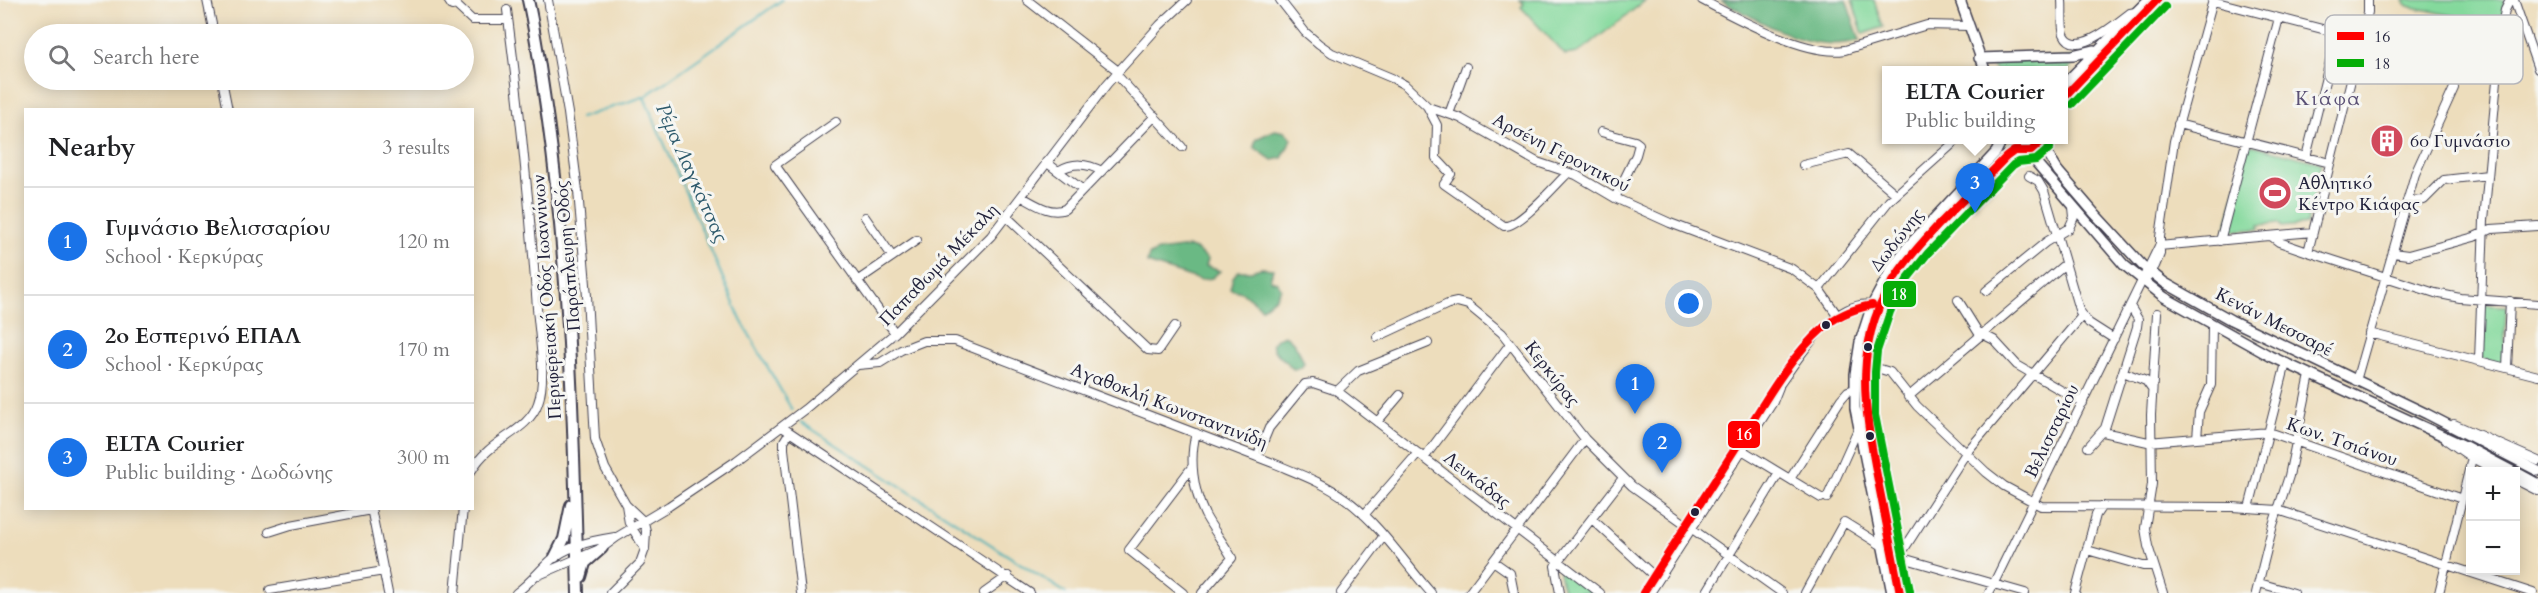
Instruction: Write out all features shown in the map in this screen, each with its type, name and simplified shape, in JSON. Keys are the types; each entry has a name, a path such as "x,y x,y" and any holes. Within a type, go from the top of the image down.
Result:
{"highway":[{"name":"Περιφερειακή Οδός Ιωαννίνων","path":"528,0 543,88 564,259 578,591"},
{"path":"555,557 564,539 575,490"},
{"path":"578,591 585,563 602,548"}],"main road":[{"path":"1960,0 1983,66"},
{"path":"2068,80 2148,0"},
{"path":"2068,93 2157,0"},
{"path":"1979,58 2073,55 2096,50"},
{"name":"Δωδώνης","path":"1892,593 1858,429 1855,389 1860,344 1901,255 1996,152 2000,144"},
{"name":"Δωδώνης","path":"1900,593 1895,557 1865,416 1864,371 1876,306 1911,256 2014,151 2006,144"},
{"path":"2014,151 2027,152 2038,144"},
{"name":"Κενάν Μεσσαρέ","path":"2044,144 2058,171 2149,271 2176,290 2231,320 2427,414 2538,471"},
{"name":"Κενάν Μεσσαρέ","path":"2027,152 2124,265 2142,282 2170,301 2310,375 2463,445 2505,467"},
{"name":"Κενάν Μεσσαρέ","path":"2520,475 2538,484"}],"street":[{"path":"207,0 212,24"},
{"path":"448,0 452,6 458,3 472,20 508,21"},
{"name":"Παράπλευρη Οδός","path":"548,0 566,101 578,191 587,296 595,440 601,461 626,505 644,522"},
{"path":"1027,0 1117,72 1182,147"},
{"name":"Παπαθωμά Μέκαλη","path":"616,537 644,522 758,445 785,430 895,333 970,258 1007,217 1046,162 1117,72 1160,25 1187,0"},
{"name":"Αρσένη Γεροντικού","path":"1280,0 1305,32 1332,53 1394,79 1405,85 1428,107 1449,114 1537,162 1568,172 1615,198 1697,234 1801,274 1819,289 1838,316"},
{"path":"1702,0 1794,42 1831,51 1845,50 1933,24 1968,26"},
{"path":"2062,0 2064,33 2067,39 2074,43 2095,38 2130,13 2136,12"},
{"path":"2149,271 2160,256 2159,246 2178,124 2213,0 2325,30"},
{"path":"2367,15 2368,0"},
{"path":"2512,0 2518,15"},
{"path":"2504,15 2512,0"},
{"path":"474,467 490,447 514,432 531,416 539,402 541,388 528,182 507,10"},
{"path":"2220,241 2279,18"},
{"path":"2523,29 2538,69"},
{"path":"1449,114 1466,67"},
{"path":"2306,157 2325,81"},
{"path":"2308,252 2350,84"},
{"path":"2479,361 2484,232 2497,84"},
{"path":"2356,381 2415,174 2454,88"},
{"path":"224,90 228,108"},
{"path":"1428,107 1437,127 1436,158 1451,174 1444,184 1504,225 1509,226 1519,220 1568,172"},
{"path":"1022,197 1042,208 1058,211 1067,208 1155,116"},
{"path":"836,122 775,165 895,333"},
{"path":"2178,124 2330,163"},
{"path":"1601,132 1639,144 1615,198"},
{"path":"1819,289 1848,250 1896,194 1952,144"},
{"path":"1803,165 1849,154 1896,194"},
{"path":"1046,162 1083,190"},
{"path":"1058,171 1070,165 1079,164 1102,171"},
{"path":"2407,201 2420,201 2428,198 2442,182 2448,179 2488,175"},
{"path":"2029,176 2038,181 2044,191 2082,316 2114,339"},
{"path":"1986,291 2070,227 2074,217 2073,207"},
{"path":"866,217 892,256"},
{"path":"1007,217 1148,350 1158,351 1175,326"},
{"path":"2393,253 2408,255 2474,237 2493,229 2538,226"},
{"path":"2159,246 2313,232"},
{"path":"2271,236 2279,242 2385,279 2435,293 2538,304"},
{"path":"857,281 917,240"},
{"path":"1908,397 2065,264"},
{"name":"Βελισσαρίου","path":"1989,593 2149,271"},
{"path":"1958,300 1977,330 1994,340 2018,365 2083,403"},
{"path":"2507,368 2510,301"},
{"name":"Κερκύρας","path":"1377,337 1445,305 1458,302 1468,305 1494,325 1585,439 1623,478 1688,528 1782,593"},
{"path":"1650,593 1767,397 1779,385 1806,345 1838,316 1861,306 1876,306"},
{"path":"2088,447 2103,432 2138,322 2130,306"},
{"path":"2157,313 2152,391 2152,484 2145,532 2163,593"},
{"path":"2025,593 1895,557 1966,453 2082,316"},
{"path":"2197,438 2199,412 2211,385 2212,325"},
{"path":"2369,333 2538,376"},
{"name":"Αγαθοκλή Κωνσταντινίδη","path":"858,365 880,363 901,350 924,341 955,340 1257,457 1323,485 1346,499 1364,515 1431,593"},
{"path":"1257,457 1267,430 1305,384 1317,384 1337,391 1358,371 1428,343"},
{"path":"1364,515 1421,455 1510,344"},
{"path":"2250,508 2286,363"},
{"path":"1864,371 1886,370 1908,397 1996,480 2041,506 2149,506 2278,510 2533,593"},
{"path":"2123,372 2148,382 2152,391"},
{"path":"2256,593 2289,476 2310,375"},
{"path":"1643,593 1742,450 1773,402 1779,385"},
{"path":"1790,479 1841,399 1848,391 1855,389"},
{"name":"Λευκάδας","path":"1337,391 1600,593"},
{"path":"1377,422 1400,395"},
{"path":"2427,414 2486,436 2538,461"},
{"path":"1742,450 1824,498 1858,429"},
{"path":"801,593 784,449 785,430 1008,576 1030,593"},
{"name":"Κων. Τσιάνου","path":"2103,432 2152,442 2269,432 2462,500"},
{"path":"1196,433 1192,448 1192,467 1205,514 1233,558 1202,593"},
{"path":"2440,436 2472,458 2491,467"},
{"path":"1469,593 1585,439"},
{"path":"2439,593 2472,458"},
{"path":"1183,593 1129,550 1192,467"},
{"path":"1706,593 1779,473"},
{"path":"1560,593 1555,567 1558,561 1623,478"},
{"path":"2520,482 2538,491"},
{"name":"Παράπλευρη Οδός","path":"626,505 627,517 632,529 645,549"},
{"path":"2075,593 2096,515 2102,506"},
{"path":"269,532 291,525 366,510"},
{"path":"371,510 388,593"},
{"path":"455,593 463,510"},
{"path":"1592,519 1654,576"},
{"path":"610,593 640,563 647,537 644,522"},
{"path":"1805,593 1844,522 1881,545"},
{"path":"539,574 577,552 616,537"},
{"path":"516,593 555,557 602,548 616,537"},
{"path":"1341,593 1383,537"},
{"path":"2087,550 2143,566 2154,566"},
{"path":"1493,561 1510,573 1514,593"},
{"path":"270,590 384,571"},
{"path":"984,593 1008,576"},
{"path":"2259,582 2294,593"},
{"path":"527,584 531,593"}],"green space":[{"path":"1520,0 1646,0 1578,53 1565,55 1521,7 1524,4"},
{"path":"1720,0 1846,0 1860,40 1841,44 1805,40 1771,27"},
{"path":"1852,0 1874,0 1883,27 1863,34"},
{"path":"2404,0 2504,0 2502,15 2450,15 2406,5"},
{"path":"2080,57 2068,70 2068,66 1992,66 1988,60"},
{"path":"1275,130 1285,132 1292,139 1282,158 1272,160 1254,147 1256,139"},
{"name":"Αθλητικό Κέντρο Κιάφας","path":"2248,144 2321,163 2307,224 2282,227 2279,223 2259,225 2260,229 2225,231"},
{"path":"1189,247 1208,259 1206,266 1220,271 1212,278 1200,280 1147,263 1149,255 1158,251"},
{"path":"1273,269 1270,280 1277,282 1281,288 1276,297 1262,308 1242,292 1230,289 1233,277 1238,271"},
{"path":"2484,305 2506,306 2504,365 2481,359"},
{"path":"1284,335 1299,351 1304,363 1301,368 1293,369 1274,350 1272,344"},
{"path":"1561,569 1593,593 1564,593 1559,573"}],"waterway":[{"name":"Ρέμα Λαγκάτσας","path":"782,0 644,97 741,320 792,410"},
{"path":"580,118 643,97"},
{"name":"Ρέμα Λαγκάτσας","path":"801,422 1066,593"}],"transit line":[{"name":"16","path":"2068,93 2157,0"},
{"name":"18","path":"2072,104 2165,7"},
{"name":"16","path":"1900,593 1866,402 1867,349 1874,322 1884,296 1900,270 1937,226 2006,157 2014,151 2031,151 2039,144"},
{"name":"18","path":"1910,591 1875,415 1877,351 1890,312 1908,278 1928,253 2013,165 2018,162 2036,160 2050,148"},
{"name":"16","path":"1643,593 1788,366 1834,319 1872,305"}],"place":[{"name":"6ο Γυμνάσιο","path":"2387,141"},
{"name":"Αθλητικό Κέντρο Κιάφας","path":"2275,193"},
{"name":"ELTA Courier","path":"1975,213"},
{"name":"Γυμνάσιο Βελισσαρίου","path":"1635,414"},
{"name":"2ο Εσπερινό ΕΠΑΛ","path":"1662,473"}],"district":[{"name":"Κιάφα","path":"2328,98"}]}
